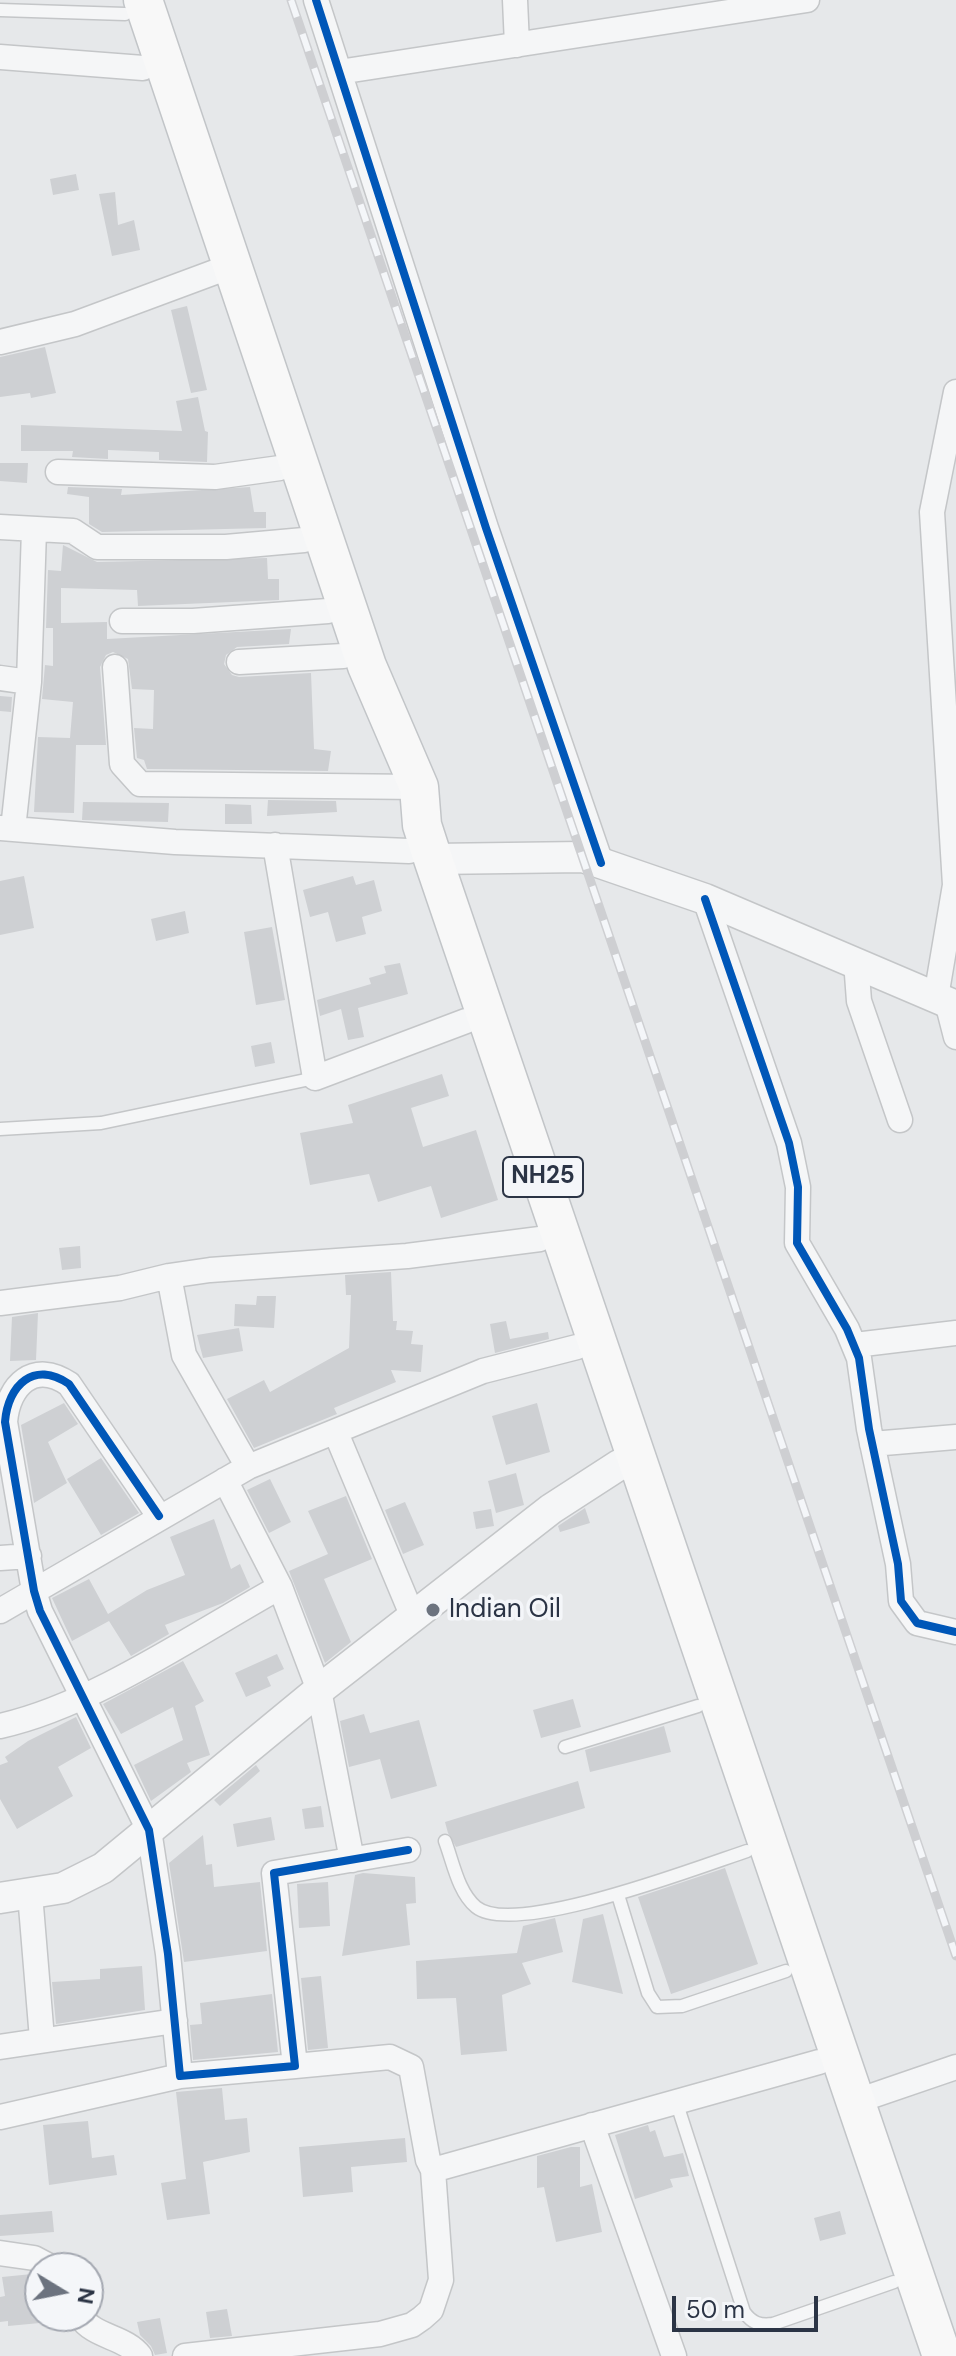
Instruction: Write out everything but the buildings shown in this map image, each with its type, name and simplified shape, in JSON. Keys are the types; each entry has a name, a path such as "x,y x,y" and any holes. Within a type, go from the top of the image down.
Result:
{"main road":[{"name":"NH25","path":"130,5 143,68 215,272 343,656 408,787"},
{"name":"NH25","path":"130,5 422,825 421,855 466,1021 919,2356"},
{"name":"NH25","path":"421,855 637,1452 942,2356"}],"street":[{"path":"316,0 486,528 601,863"},
{"path":"515,0 517,45"},
{"path":"339,72 760,4 807,0"},
{"path":"0,57 143,68"},
{"path":"0,342 75,324 215,272"},
{"path":"956,392 932,512 955,885 946,1002 956,1037"},
{"path":"58,472 215,477 280,468"},
{"path":"0,527 73,531 97,547 226,547 304,540"},
{"path":"34,530 29,682 6,828 175,842 421,855 561,855 601,863 705,899 946,1002"},
{"path":"122,621 193,621 328,611"},
{"path":"239,662 343,656"},
{"path":"115,667 122,764 140,784 408,787"},
{"path":"0,678 29,682"},
{"path":"275,845 315,1078 466,1021"},
{"path":"705,899 789,1143 798,1187 797,1243 855,1345 903,1608 917,1623 956,1632"},
{"path":"856,961 859,1001 900,1120"},
{"path":"0,1303 120,1288 169,1276 407,1256 540,1239"},
{"path":"169,1276 184,1355 248,1467"},
{"path":"855,1345 956,1333"},
{"path":"0,1611 248,1467 483,1371 577,1347"},
{"path":"159,1516 69,1384 60,1377 37,1375 17,1386 10,1396 5,1422 34,1591 40,1611 149,1830 180,2076"},
{"path":"336,1433 413,1617"},
{"path":"872,1444 956,1437"},
{"path":"42,2039 15,1896 84,1880 319,1690 551,1509 619,1465"},
{"path":"225,1480 280,1587 319,1690 352,1860"},
{"path":"0,1558 29,1556"},
{"path":"0,1726 30,1719 82,1697 280,1587"},
{"path":"295,2066 274,1873 408,1850"},
{"path":"0,2047 175,2021"},
{"path":"0,2117 180,2076 390,2057 411,2067 428,2160 433,2170 441,2280 431,2310 412,2325 380,2334 185,2356"},
{"path":"433,2170 819,2062"},
{"path":"854,2102 956,2067"},
{"path":"592,2125 674,2356"},
{"path":"0,2253 24,2257"},
{"path":"98,2332 125,2344 140,2356"}],"lane":[{"path":"0,10 130,5"},
{"path":"0,1129 101,1123 315,1078"},
{"path":"565,1747 698,1706"},
{"path":"445,1841 469,1899 488,1914 509,1917 618,1895 747,1851"},
{"path":"618,1895 648,1993 657,2007 682,2006 786,1971"},
{"path":"676,2101 744,2312 750,2320 773,2324 894,2282"}],"railway":[{"path":"291,0 956,1956"}],"cycle path":[{"path":"316,0 486,528 601,863"},
{"path":"705,899 789,1143 798,1187 797,1243 847,1329 859,1358 869,1429 898,1564 901,1601 917,1623 956,1632"},
{"path":"159,1516 69,1384 45,1375 34,1376 17,1387 11,1397 5,1422 34,1591 40,1611 149,1830 168,1954 180,2076 295,2066 274,1873 408,1850"}],"place":[{"name":"Indian Oil","path":"433,1610"}]}
